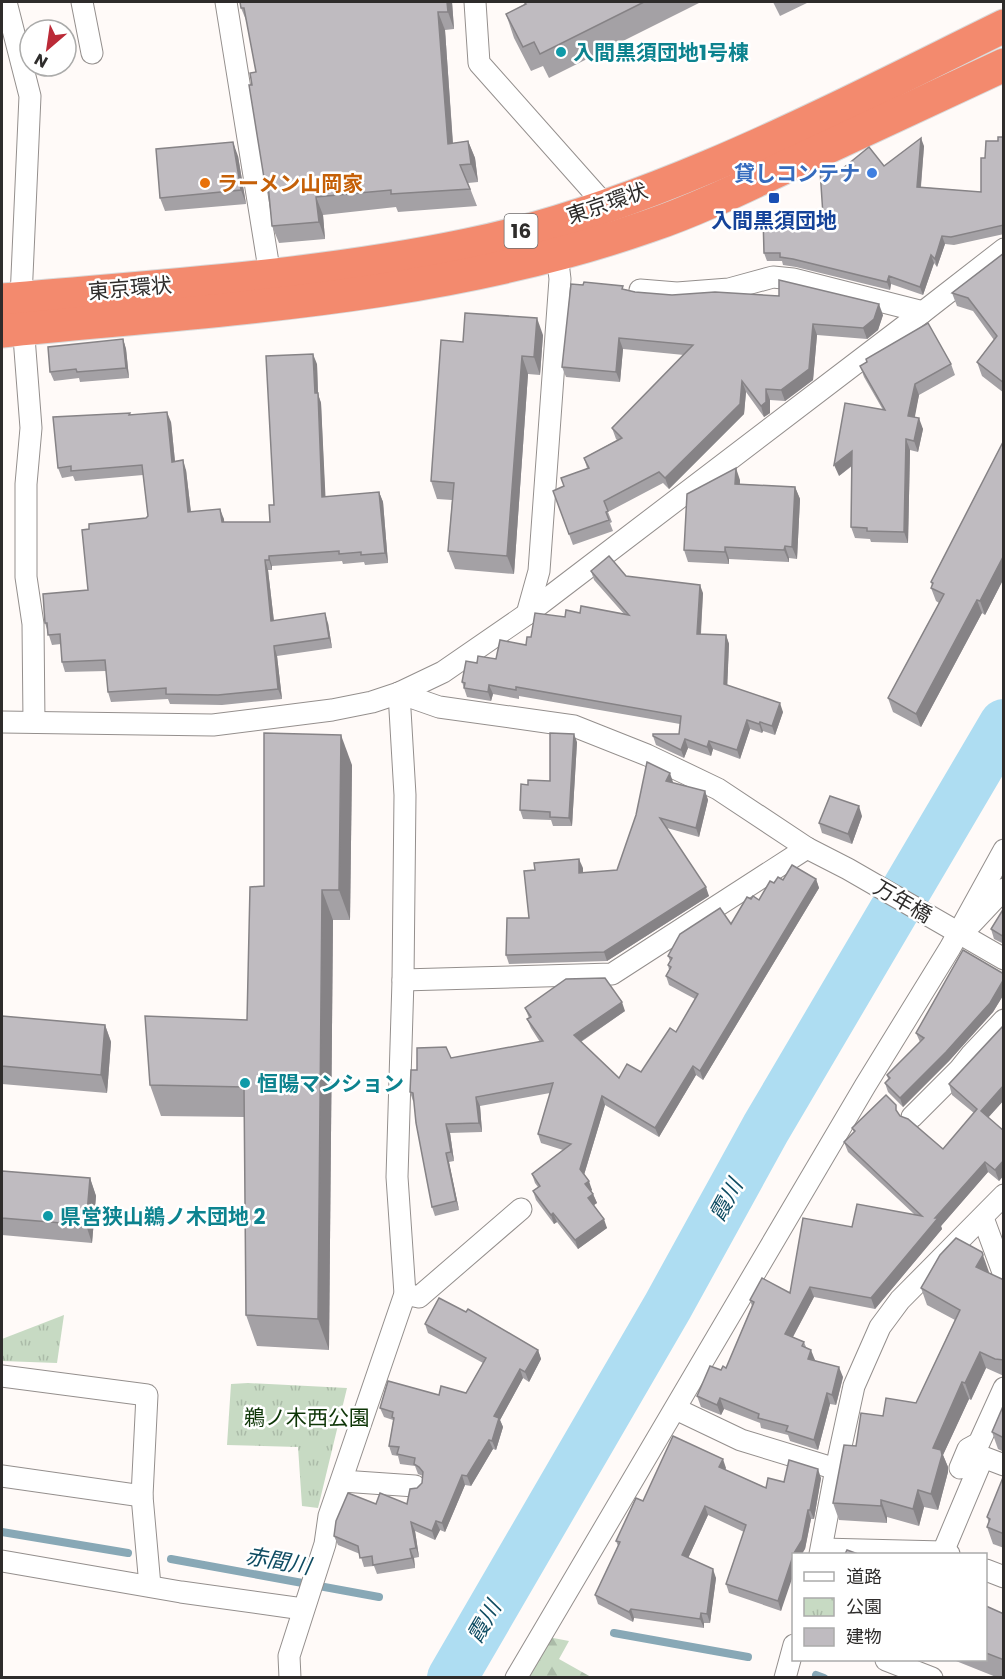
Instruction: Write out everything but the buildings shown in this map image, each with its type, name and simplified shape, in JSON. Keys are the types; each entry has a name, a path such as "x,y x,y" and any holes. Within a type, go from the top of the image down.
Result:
{"highway":[{"name":"東京環状","path":"12,314 468,245 606,206 734,156 1004,26"},
{"name":"東京環状","path":"12,314 261,307 472,274 557,254 650,226 742,188 1004,65"}],"street":[{"path":"6,2 30,96 12,314 31,428 26,484 26,565 33,624 34,722"},
{"path":"82,2 92,53"},
{"path":"226,2 270,275"},
{"path":"475,2 479,63 606,206"},
{"path":"2,722 213,725 332,710 372,702 399,693 443,672 527,614 1004,249"},
{"path":"527,614 539,571 560,271 557,254"},
{"path":"640,290 677,293 729,289 773,277 793,279 923,312"},
{"path":"290,1677 289,1656 326,1544 329,1516 405,1294 397,1177 403,980 405,795 399,693"},
{"name":"万年橋","path":"399,693 439,707 574,726 647,755 702,780 758,814 807,848 848,869 1004,959"},
{"path":"403,980 612,974 807,848"},
{"path":"516,1677 958,933 1004,850"},
{"path":"958,933 979,916 1004,889"},
{"path":"912,1117 1004,1020"},
{"path":"1004,1195 908,1292 880,1327 854,1386 821,1552 946,1553 983,1457 1004,1465"},
{"path":"405,1294 419,1297 521,1209"},
{"path":"982,1218 1004,1275"},
{"path":"2,1376 147,1395 142,1496 150,1586"},
{"path":"960,1468 968,1449 979,1443 1004,1388"},
{"path":"676,1409 741,1440 836,1469"},
{"path":"2,1476 142,1496"},
{"path":"342,1481 415,1486"},
{"path":"2,1561 303,1609"},
{"path":"987,1570 1004,1577"},
{"path":"784,1677 792,1651"},
{"path":"891,1661 932,1677"}],"green space":[{"path":"64,1315 57,1363 2,1361 2,1339"},
{"name":"鵜ノ木西公園","path":"231,1384 347,1388 318,1508 302,1506 298,1447 227,1445"},
{"path":"548,1637 569,1641 559,1659 591,1677 523,1678"}],"waterway":[{"name":"霞川","path":"452,1678 668,1306 766,1128 1004,724"},
{"name":"赤間川","path":"2,1532 128,1553"},
{"name":"赤間川","path":"171,1559 379,1597"},
{"name":"赤間川","path":"614,1633 748,1657"},
{"name":"赤間川","path":"816,1675 824,1678"}],"place":[{"name":"入間黒須団地1号棟","path":"561,52"},
{"name":"貸しコンテナ","path":"872,173"},
{"name":"ラーメン山岡家","path":"205,183"},
{"name":"入間黒須団地","path":"774,198"},
{"name":"恒陽マンション","path":"245,1083"},
{"name":"県営狭山鵜ノ木団地 2","path":"48,1216"}]}
